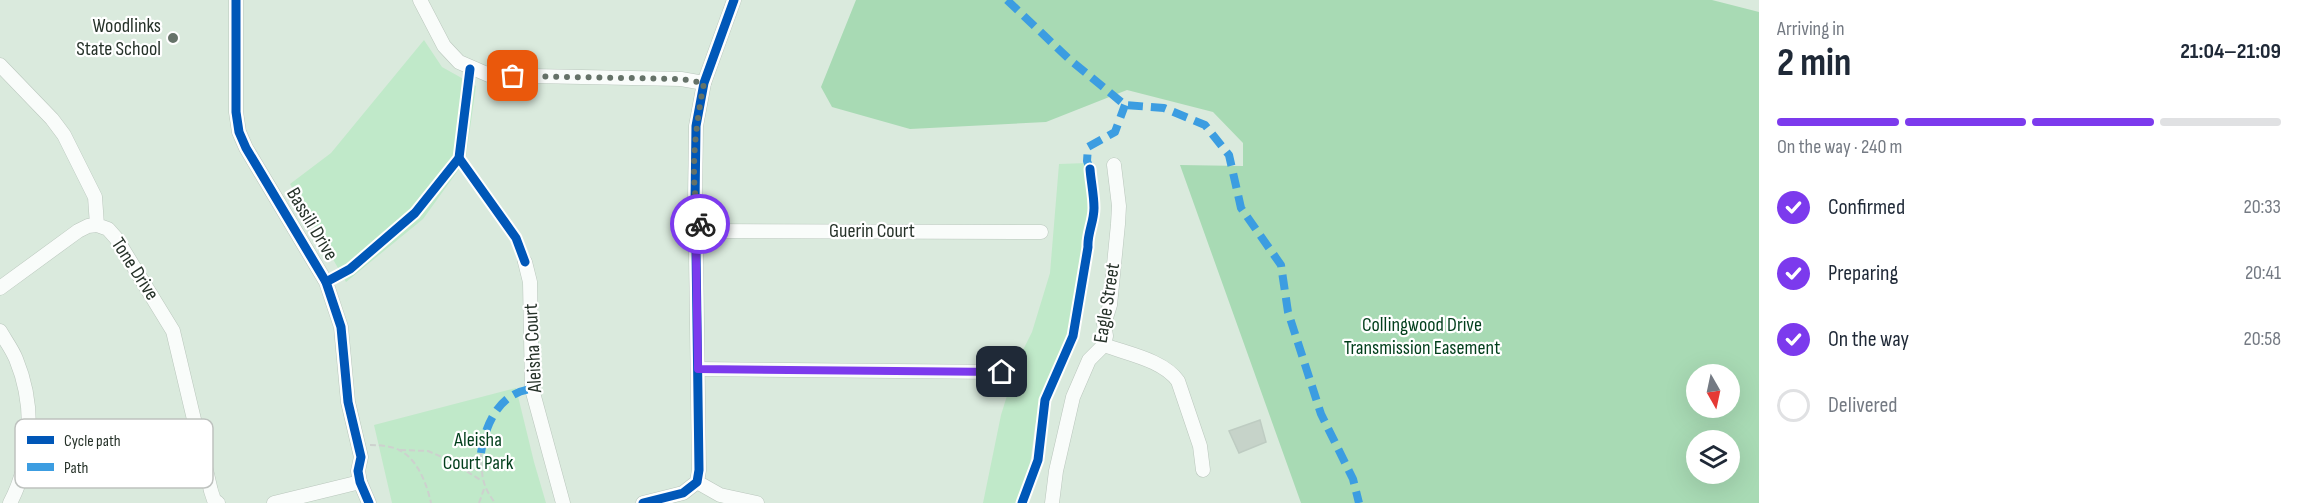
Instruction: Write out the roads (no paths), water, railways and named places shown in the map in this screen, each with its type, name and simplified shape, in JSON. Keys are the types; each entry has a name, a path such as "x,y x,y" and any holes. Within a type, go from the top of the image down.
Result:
{"street":[{"name":"Bassili Drive","path":"236,0 236,112 239,132 246,148 326,282 341,327 348,402 359,448 360,482 369,503"},
{"path":"420,0 444,46 459,62 489,75 681,79 704,83"},
{"path":"643,503 683,493 697,482 699,470 696,251 702,231 695,203 696,126 704,83 734,0"},
{"name":"Tone Drive","path":"0,65 52,119 64,135 96,197 97,225 108,229 116,237 173,331 194,419"},
{"name":"Eagle Street","path":"1052,503 1056,471 1073,397 1089,360 1104,345 1106,336 1104,324 1110,305 1119,224 1114,165"},
{"path":"0,288 78,231 97,225"},
{"name":"Guerin Court","path":"702,231 1041,232"},
{"name":"Aleisha Court","path":"525,262 530,282 532,389 563,503"},
{"path":"0,331 16,358 24,383 28,419"},
{"path":"1104,345 1162,366 1178,381 1200,446 1203,470"},
{"path":"698,369 1002,372"},
{"path":"274,503 360,482"},
{"path":"697,482 720,495 757,503"},
{"path":"10,503 18,488"},
{"name":"Tone Drive","path":"210,488 218,503"}],"place":[{"name":"Woodlinks State School","path":"173,38"}],"park label":[{"name":"Collingwood Drive Transmission Easement","path":"1422,336"},
{"name":"Aleisha Court Park","path":"478,452"}]}
